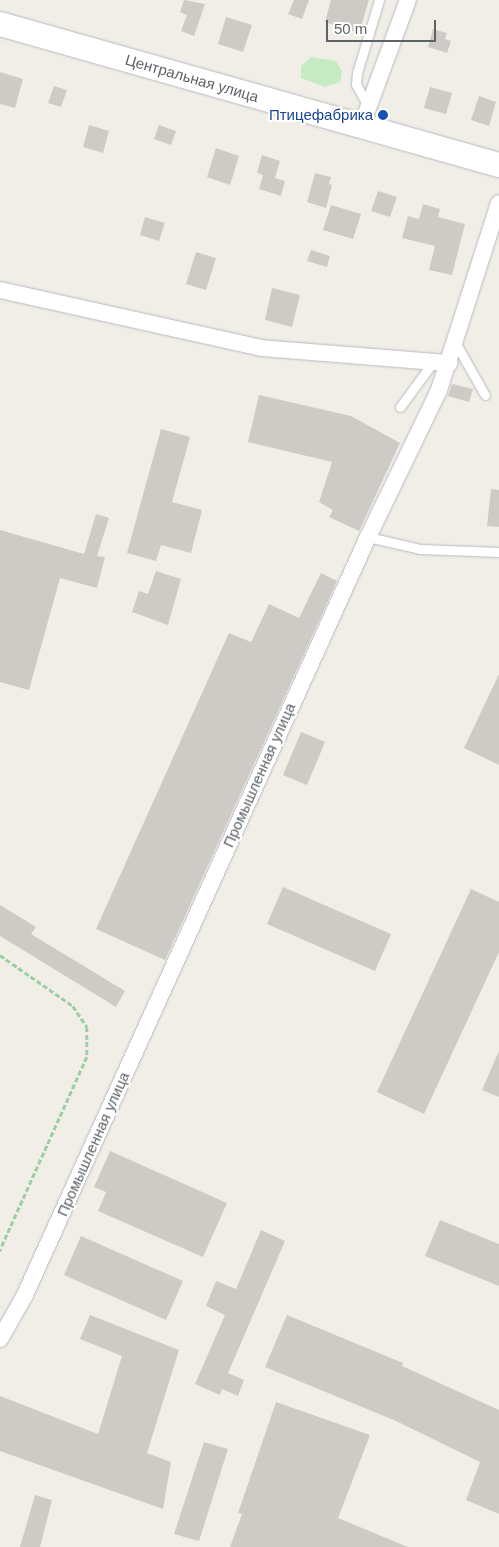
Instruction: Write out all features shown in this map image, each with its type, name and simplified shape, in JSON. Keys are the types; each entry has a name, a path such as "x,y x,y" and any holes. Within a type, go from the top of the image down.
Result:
{"main road":[{"name":"Центральная улица","path":"0,24 364,117 499,165"}],"street":[{"path":"364,117 408,0"},
{"name":"Промышленная улица","path":"0,1339 24,1297 368,537 439,390 441,363 455,342 499,203"},
{"path":"0,290 197,340 261,348 441,363"}],"lane":[{"path":"364,117 356,84 357,72 379,0"},
{"path":"455,342 485,395"},
{"path":"400,407 441,363"},
{"path":"368,537 420,549 499,552"}],"path":[{"path":"0,955 72,1006 87,1027 87,1057 0,1251"}],"green space":[{"path":"311,57 336,61 342,71 340,82 325,87 301,78 301,66"}],"building":[{"path":"184,0 205,4 194,36 181,31 187,15 180,12"},
{"path":"294,0 309,0 302,19 288,14"},
{"path":"331,0 369,0 359,33 325,22"},
{"path":"226,17 252,25 243,52 218,44"},
{"path":"433,29 447,33 445,39 451,41 447,53 428,47"},
{"path":"0,72 23,79 15,108 0,104"},
{"path":"54,86 67,90 61,107 48,103"},
{"path":"430,87 452,93 446,114 424,108"},
{"path":"479,96 496,102 489,126 471,120"},
{"path":"89,125 109,131 103,153 83,147"},
{"path":"159,125 176,131 171,145 154,139"},
{"path":"216,148 239,156 230,185 207,177"},
{"path":"262,155 280,161 275,178 285,181 281,196 259,189 263,175 257,173"},
{"path":"315,173 331,177 329,184 332,185 326,208 307,202"},
{"path":"378,191 397,197 390,217 371,211"},
{"path":"423,204 440,209 438,217 465,224 452,275 429,270 435,246 402,238 408,216 419,219"},
{"path":"331,205 361,214 353,239 323,230"},
{"path":"145,217 165,223 159,241 140,235"},
{"path":"311,250 330,256 327,267 307,261"},
{"path":"196,252 216,258 206,290 186,284"},
{"path":"272,288 300,295 292,327 265,320"},
{"path":"452,384 473,389 469,402 448,396"},
{"path":"259,395 351,416 400,443 359,531 329,517 333,510 319,502 332,462 248,442"},
{"path":"161,429 190,437 172,502 202,510 191,553 161,545 156,561 127,553"},
{"path":"491,489 499,490 499,527 487,526"},
{"path":"96,514 109,518 97,556 105,557 97,588 60,578 29,690 0,682 0,530 84,554"},
{"path":"156,571 181,579 168,625 132,612 139,591 148,594"},
{"path":"321,573 337,581 165,960 96,929 229,633 251,642 269,604 299,618"},
{"path":"499,674 499,765 464,748"},
{"path":"301,732 325,742 307,785 283,775"},
{"path":"283,887 391,934 375,971 267,924"},
{"path":"471,889 499,902 499,952 424,1114 377,1092"},
{"path":"0,905 36,927 31,934 125,991 116,1007 0,936"},
{"path":"499,1051 499,1097 482,1090"},
{"path":"110,1151 227,1203 203,1257 98,1211 106,1192 94,1187"},
{"path":"440,1220 499,1244 499,1286 425,1256"},
{"path":"261,1230 285,1241 228,1373 244,1380 238,1396 222,1389 220,1395 195,1384 225,1315 206,1306 216,1281 236,1289"},
{"path":"81,1236 183,1281 166,1320 64,1275"},
{"path":"90,1315 179,1350 147,1453 171,1462 163,1509 0,1451 0,1396 98,1434 122,1356 80,1339"},
{"path":"287,1315 403,1363 402,1366 499,1410 499,1514 466,1500 480,1462 396,1421 265,1367"},
{"path":"276,1402 370,1435 338,1518 408,1547 230,1547 242,1514 238,1513"},
{"path":"204,1442 228,1449 199,1541 174,1534"},
{"path":"35,1495 52,1500 40,1547 20,1547"}],"place":[{"name":"Птицефабрика","path":"383,115"}]}
